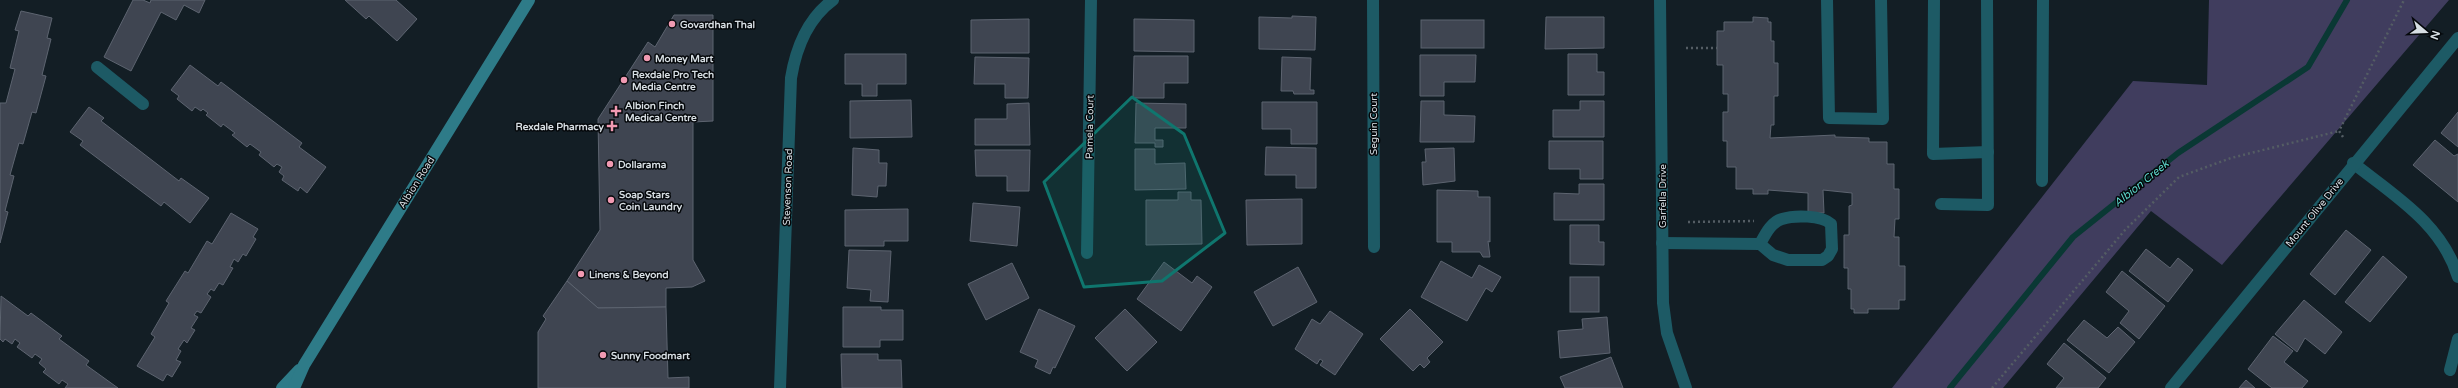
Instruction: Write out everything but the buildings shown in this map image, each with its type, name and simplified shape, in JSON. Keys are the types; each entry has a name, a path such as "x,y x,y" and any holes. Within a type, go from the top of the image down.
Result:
{"main road":[{"name":"Albion Road","path":"294,388 304,365 529,0"},
{"name":"Albion Road","path":"282,388 304,365"}],"street":[{"name":"Stevenson Road","path":"780,388 791,78 794,56 803,36 813,20 833,0"},
{"name":"Pamela Court","path":"1087,253 1091,0"},
{"name":"Seguin Court","path":"1372,0 1374,247"},
{"name":"Garfella Drive","path":"1660,0 1663,303 1666,333 1686,388"},
{"path":"1827,0 1829,118 1882,119 1881,0"},
{"path":"1934,0 1933,154 1988,152"},
{"path":"1942,204 1988,205 1987,0"},
{"path":"2042,181 2043,0"},
{"name":"Mount Olive Drive","path":"2171,388 2458,38"},
{"path":"97,67 143,104"},
{"path":"2354,164 2415,210 2436,233 2454,265 2458,277"},
{"path":"1662,243 1760,244 1773,255 1788,260 1822,260 1828,256 1832,249 1831,224 1825,218 1818,217 1782,219 1766,233 1760,244"},
{"path":"2450,370 2458,339"}],"path":[{"path":"1992,388 2125,230 2180,177 2231,158 2339,131 2404,0"},
{"path":"1686,48 1717,48"},
{"path":"2339,131 2343,137"},
{"path":"1688,222 1751,223 1756,220"}],"highlighted area":[{"path":"1132,97 1184,134 1225,233 1162,281 1084,287 1044,182"}],"shaded area":[{"path":"2209,0 2449,0 2222,265 2151,211 2003,388 1892,388 2133,81 2207,85"}],"waterway":[{"name":"Albion Creek","path":"1950,388 2073,237 2178,153 2308,67 2347,0"}],"place":[{"name":"Govardhan Thal","path":"672,24"},
{"name":"Money Mart","path":"647,58"},
{"name":"Rexdale Pro Tech Media Centre","path":"624,80"},
{"name":"Albion Finch Medical Centre","path":"616,111"},
{"name":"Rexdale Pharmacy","path":"612,126"},
{"name":"Dollarama","path":"610,164"},
{"name":"Soap Stars Coin Laundry","path":"611,200"},
{"name":"Linens & Beyond","path":"581,274"},
{"name":"Sunny Foodmart","path":"603,355"}]}
